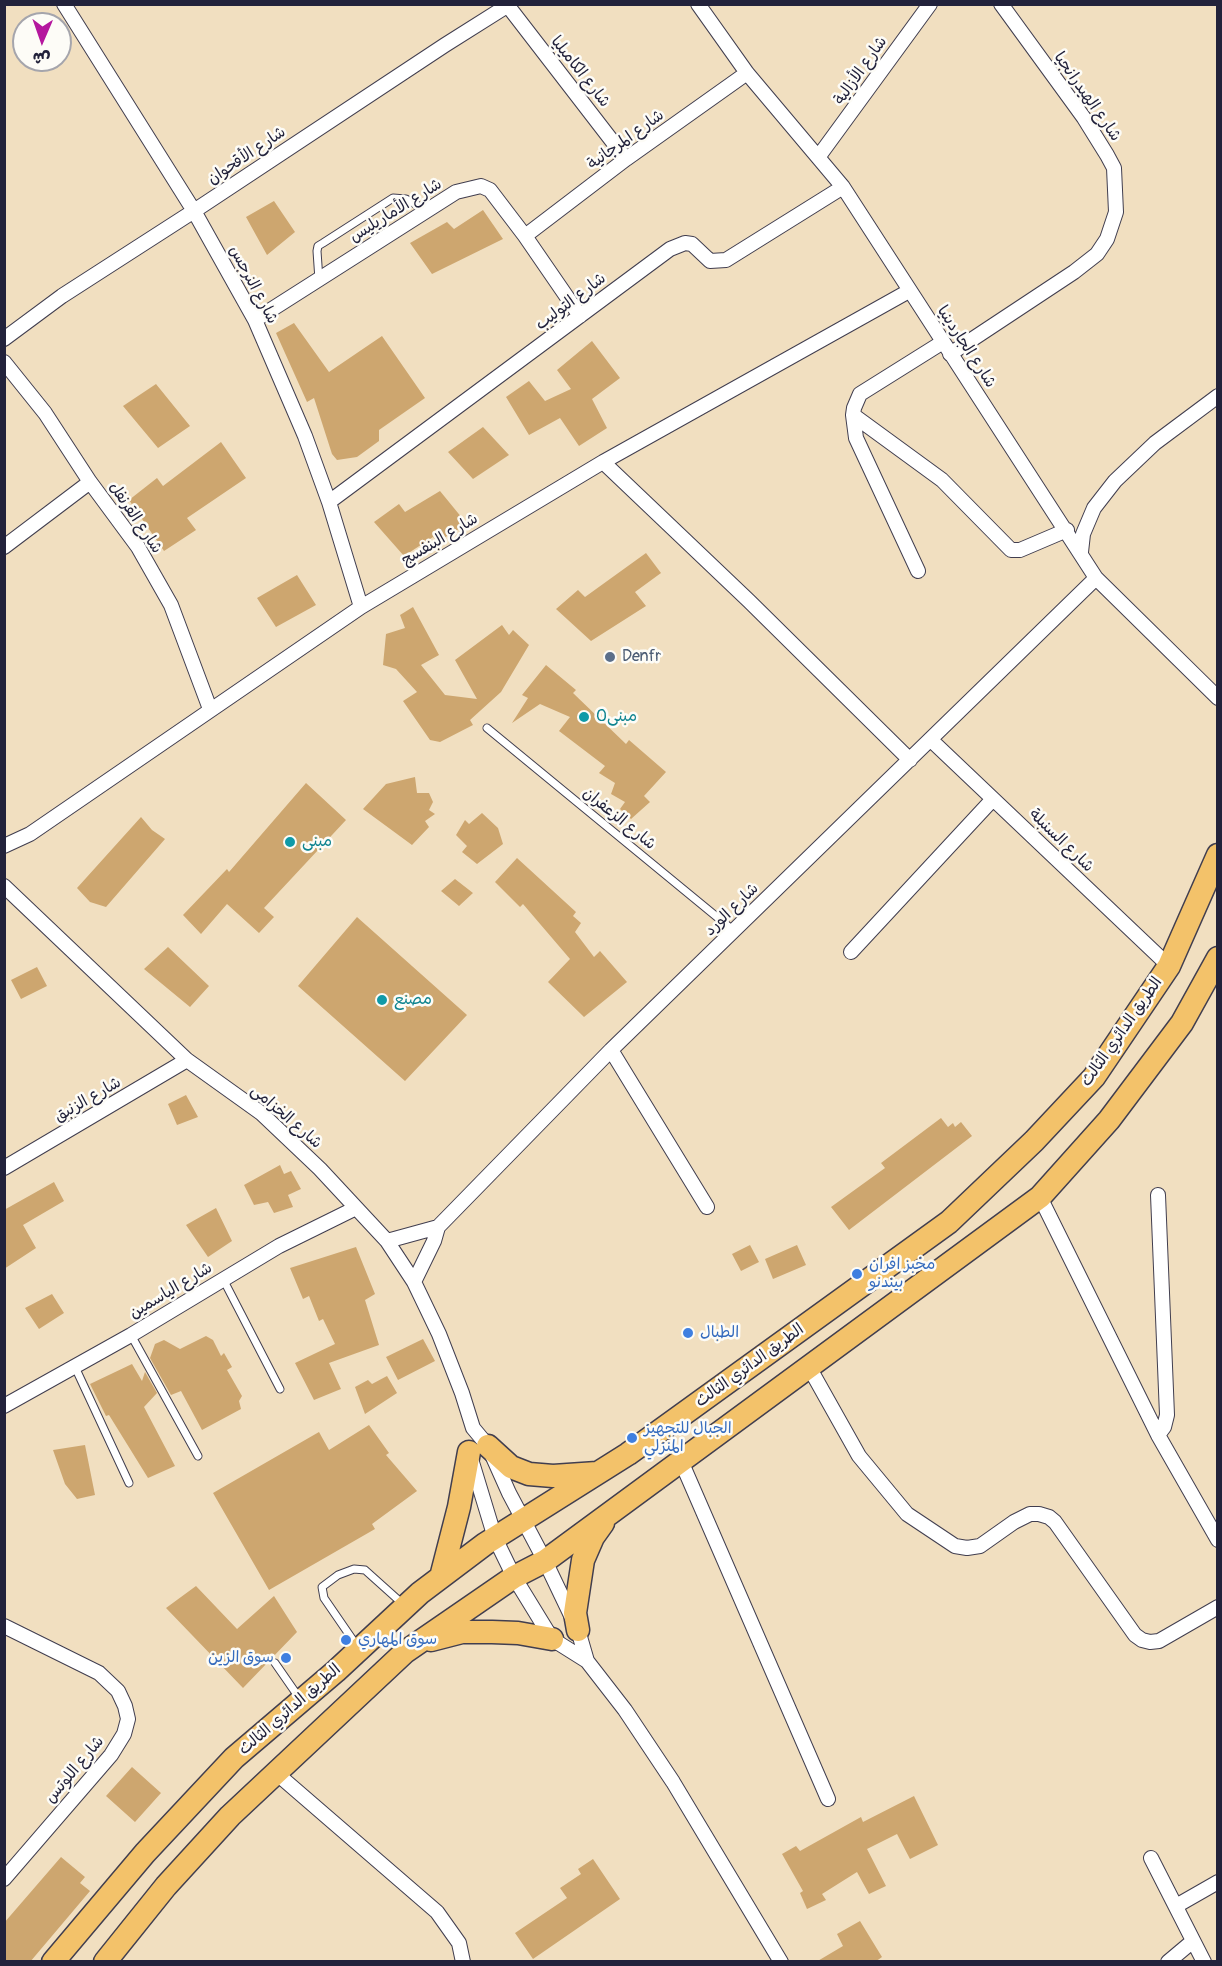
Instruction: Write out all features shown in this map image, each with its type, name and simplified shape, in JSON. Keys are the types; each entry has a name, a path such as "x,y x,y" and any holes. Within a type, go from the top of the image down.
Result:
{"main road":[{"name":"الطريق الدائري الثالث","path":"53,1962 145,1853 234,1758 441,1577 495,1538 628,1455 949,1222 1034,1141 1094,1077 1169,966 1218,855"},
{"name":"الطريق الدائري الثالث","path":"105,1962 166,1886 230,1816 405,1652 514,1577 545,1561 1040,1197 1109,1120 1182,1023 1218,958"},
{"path":"441,1577 459,1507 479,1449 511,1467 529,1473 553,1476 598,1472"},
{"path":"578,1630 575,1612 583,1560 592,1537 615,1509"},
{"path":"405,1652 429,1641 462,1632 518,1633 552,1640"}],"street":[{"name":"شارع النرجس","path":"64,4 194,211 255,320 305,436 329,502 361,607"},
{"name":"شارع الجاردينيا","path":"698,4 747,73 843,187 1096,578 1218,698"},
{"name":"شارع الأزالية","path":"819,156 930,4"},
{"name":"شارع الهيدرانجيا","path":"854,415 854,408 860,394 946,348 1074,272 1097,254 1107,239 1116,212 1114,168 1084,118 1001,4"},
{"name":"شارع الأقحوان","path":"4,339 62,296 509,5"},
{"name":"شارع الكاميليا","path":"509,5 626,159"},
{"name":"شارع المرجانية","path":"525,236 626,159 747,73"},
{"name":"شارع الأماريليس","path":"255,320 456,192 481,186 490,190 580,316"},
{"name":"شارع التوليب","path":"329,502 678,245 692,244 710,261 726,260 843,187"},
{"name":"شارع البنفسج","path":"4,846 30,834 361,607 603,462 909,291"},
{"name":"شارع القرنفل","path":"4,362 45,413 90,482 138,546 171,605 210,709"},
{"path":"1081,552 1083,534 1094,508 1115,481 1148,450 1218,396"},
{"path":"854,415 942,480 1011,550 1020,550 1066,530"},
{"path":"854,415 856,438 918,571"},
{"path":"603,462 750,601 910,760"},
{"path":"4,547 90,482"},
{"name":"شارع الورد","path":"414,1282 434,1241 438,1227 611,1050 1096,578"},
{"name":"شارع السنبلة","path":"930,740 1169,966"},
{"path":"851,952 993,799"},
{"name":"شارع الخزامى","path":"4,886 187,1060 261,1113 320,1169 387,1241 414,1282 450,1360 479,1449"},
{"path":"611,1050 707,1207"},
{"name":"شارع الزنبق","path":"4,1168 187,1060"},
{"path":"1158,1195 1167,1415 1164,1427 1158,1434"},
{"path":"1040,1197 1158,1434 1218,1540"},
{"name":"شارع الياسمين","path":"4,1406 132,1335 279,1246 356,1208"},
{"path":"387,1241 438,1227"},
{"path":"809,1367 859,1456 908,1514 955,1546 967,1548 980,1546 1014,1522 1030,1514 1039,1514 1055,1522 1135,1635 1142,1640 1159,1641 1218,1607"},
{"path":"479,1449 509,1493 545,1561 578,1630 587,1661"},
{"path":"479,1449 495,1538 514,1577 552,1640 587,1661 625,1710 673,1782 781,1962"},
{"path":"681,1461 828,1799"},
{"name":"شارع اللوتس","path":"4,1626 99,1674 118,1691 128,1719 124,1734 111,1755 4,1879"},
{"path":"275,1772 437,1912 459,1943 463,1962"},
{"path":"1151,1858 1203,1962"},
{"path":"1176,1906 1218,1882"},
{"path":"1168,1962 1193,1941"}],"lane":[{"path":"319,280 318,246 393,198 406,199 427,211"},
{"name":"شارع الزعفران","path":"487,728 734,931"},
{"path":"223,1279 280,1389"},
{"path":"132,1335 198,1456"},
{"path":"75,1367 129,1483"},
{"path":"359,1650 324,1598 322,1587 338,1575 354,1569 365,1570 405,1607"},
{"path":"275,1663 301,1701"}],"building":[{"path":"274,201 295,232 267,255 246,217"},
{"path":"483,210 503,239 432,274 410,243 447,222 454,229"},
{"path":"294,323 329,372 382,336 425,398 379,430 379,441 357,457 337,460 332,454 314,398 307,402 276,333"},
{"path":"592,341 620,378 592,399 607,428 579,446 560,418 529,435 506,397 529,381 545,401 571,389 557,370"},
{"path":"156,384 190,426 158,448 123,406"},
{"path":"483,427 509,455 473,479 448,452"},
{"path":"221,442 246,478 187,518 196,530 164,551 129,500 157,478 163,486"},
{"path":"440,491 467,524 437,542 433,537 404,556 374,522 399,504 405,512"},
{"path":"646,553 661,573 635,592 646,606 591,641 556,609 578,590 585,597"},
{"path":"297,575 316,605 276,627 257,598"},
{"path":"413,607 439,655 421,665 445,695 477,699 455,660 502,625 509,635 513,630 529,645 501,692 470,720 473,725 440,742 430,740 403,701 417,692 396,669 383,665 386,634 405,628 400,615"},
{"path":"546,665 576,690 573,693 626,744 629,740 666,772 644,796 650,802 631,819 620,809 625,802 611,794 615,783 599,773 605,766 559,731 570,717 540,704 512,723 528,698 522,695"},
{"name":"مبنى","path":"415,777 417,793 429,793 433,802 429,810 435,814 425,821 429,827 412,845 363,809 386,784"},
{"name":"مبنى","path":"306,783 346,820 264,908 274,917 259,933 227,904 201,934 183,915 227,869 229,872"},
{"path":"482,813 498,828 503,844 477,864 462,852 467,846 456,835 465,820 469,824"},
{"path":"141,817 152,830 165,839 106,907 90,902 77,888"},
{"path":"517,858 576,912 573,916 581,923 575,932 594,957 600,951 627,982 584,1017 548,982 570,959 523,904 520,907 495,882"},
{"path":"455,879 473,893 459,906 441,891"},
{"name":"مصنع","path":"357,917 467,1015 405,1081 298,986"},
{"path":"168,947 209,986 190,1007 144,969"},
{"path":"37,967 47,986 21,999 11,980"},
{"path":"186,1095 198,1117 177,1125 168,1104"},
{"path":"941,1118 948,1127 953,1123 955,1127 961,1122 972,1136 849,1230 831,1207 885,1168 881,1163"},
{"path":"280,1165 284,1174 291,1171 301,1189 288,1195 293,1207 274,1213 268,1202 254,1205 244,1185"},
{"path":"54,1182 64,1201 23,1225 36,1248 4,1269 4,1210"},
{"path":"216,1208 232,1241 208,1257 186,1225"},
{"path":"750,1245 759,1262 741,1271 732,1254"},
{"path":"797,1245 806,1265 773,1279 765,1259"},
{"path":"356,1247 375,1294 365,1300 379,1345 329,1363 341,1389 314,1400 295,1363 335,1344 323,1319 319,1321 309,1296 303,1299 290,1268"},
{"path":"52,1294 64,1313 39,1329 25,1308"},
{"path":"206,1336 213,1340 221,1356 224,1353 232,1367 227,1370 242,1396 239,1401 241,1409 202,1430 181,1391 171,1395 150,1358 155,1344 164,1340 180,1349"},
{"path":"423,1339 435,1361 398,1380 386,1357"},
{"path":"132,1364 142,1381 145,1372 157,1393 144,1407 175,1466 148,1478 109,1415 106,1416 90,1384"},
{"path":"387,1376 397,1393 365,1414 355,1387 368,1380 372,1384"},
{"path":"369,1425 389,1453 386,1455 417,1491 372,1524 375,1529 269,1590 213,1493 319,1432 329,1450"},
{"path":"85,1445 95,1495 77,1499 65,1484 53,1450"},
{"path":"196,1586 237,1629 274,1596 297,1632 243,1688 166,1608"},
{"path":"132,1767 161,1793 135,1822 106,1796"},
{"path":"914,1796 938,1845 910,1859 897,1834 867,1849 886,1886 869,1894 857,1872 822,1894 826,1900 807,1909 800,1893 803,1891 782,1854 796,1846 800,1851 861,1817 863,1822"},
{"path":"61,1857 85,1877 80,1883 90,1891 30,1962 4,1962 4,1923"},
{"path":"593,1859 620,1899 533,1959 515,1933 567,1898 560,1888 581,1874 578,1869"},
{"path":"860,1921 882,1957 875,1962 816,1962 843,1946 837,1934"}],"place":[{"name":"Denfr","path":"610,657"},
{"name":"مبنى0","path":"584,717"},
{"name":"مبنى","path":"290,842"},
{"name":"مصنع","path":"382,1000"},
{"name":"مخبز افران بيندنو","path":"857,1274"},
{"name":"الطبال","path":"688,1333"},
{"name":"الجبال للتجهيز المنزلي","path":"632,1438"},
{"name":"سوق المهاري","path":"346,1640"},
{"name":"سوق الزين","path":"286,1658"}]}
